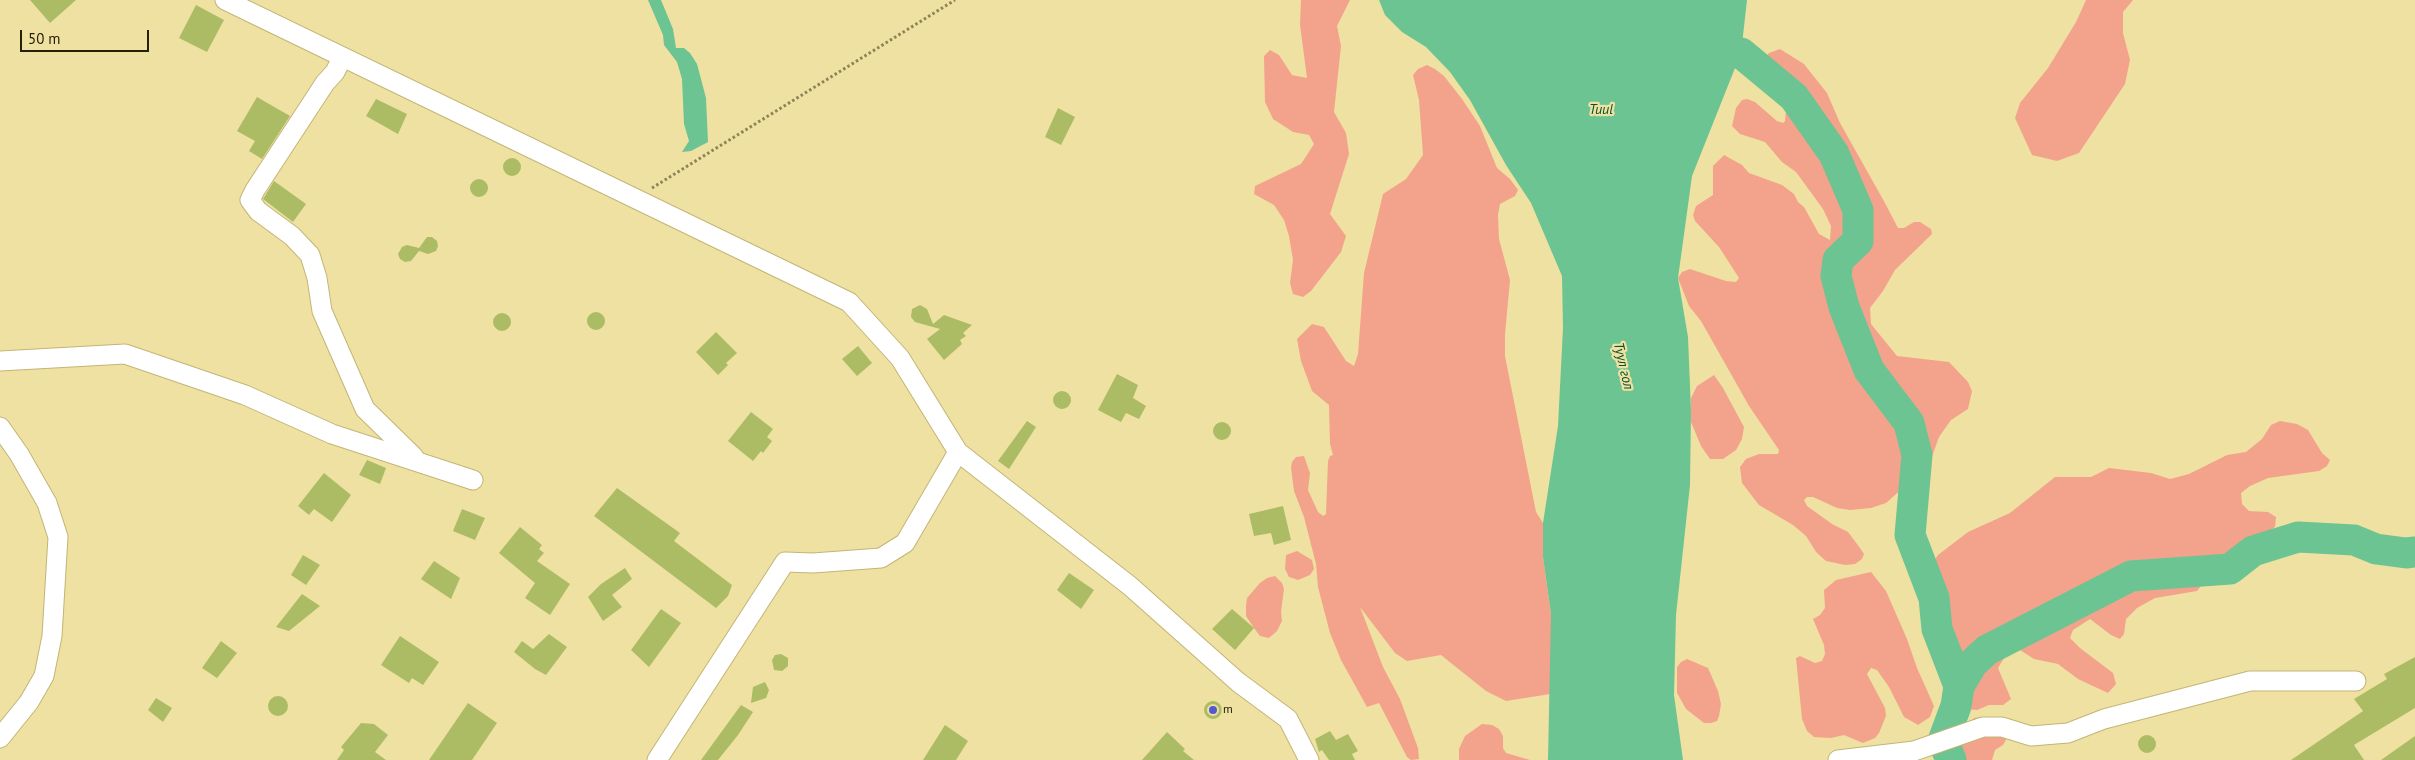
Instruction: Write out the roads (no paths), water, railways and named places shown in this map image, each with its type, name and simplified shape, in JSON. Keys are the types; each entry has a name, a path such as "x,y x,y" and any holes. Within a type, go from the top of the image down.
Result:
{"street":[{"path":"224,0 849,302 900,358 958,452 1130,586 1238,682 1288,718 1308,760"},
{"path":"342,58 335,72 325,83 250,200 258,211 292,236 310,255 317,278 322,311 365,409 419,461"},
{"path":"0,361 125,354 245,395 332,434 473,480"},
{"path":"0,427 19,454 47,503 58,537 52,636 44,676 28,702 0,738"},
{"path":"657,760 786,562 881,558 905,543 958,452"},
{"path":"1838,760 1914,750 1983,727 2002,727 2031,736 2068,733 2104,719 2250,681 2356,681"}],"water":[{"path":"648,0 661,0 673,29 676,48 684,48 690,53 697,64 706,98 708,142 691,151 682,152 689,141 684,124 682,79 677,62 664,45 663,35"},
{"name":"Tuul","path":"1379,0 1747,0 1741,53 1692,176 1678,278 1688,337 1691,411 1690,485 1676,615 1674,695 1683,760 1548,760 1551,614 1543,557 1543,523 1558,426 1563,328 1562,276 1531,203 1506,165 1470,100 1450,72 1426,47 1402,32 1385,15"}],"waterway":[{"path":"1741,53 1794,97 1834,154 1858,210 1858,241 1838,260 1836,276 1844,307 1869,370 1909,423 1917,455 1910,535 1934,598 1937,629 1959,686 1956,706 1943,741 1951,760"},
{"path":"1959,686 1972,664 1987,650 2131,576 2230,569 2253,551 2298,537 2354,540 2376,549 2406,553 2415,552"}],"place":[{"name":"m","path":"1213,710"}],"water label":[{"name":"Туул гол","path":"1623,366"}]}
